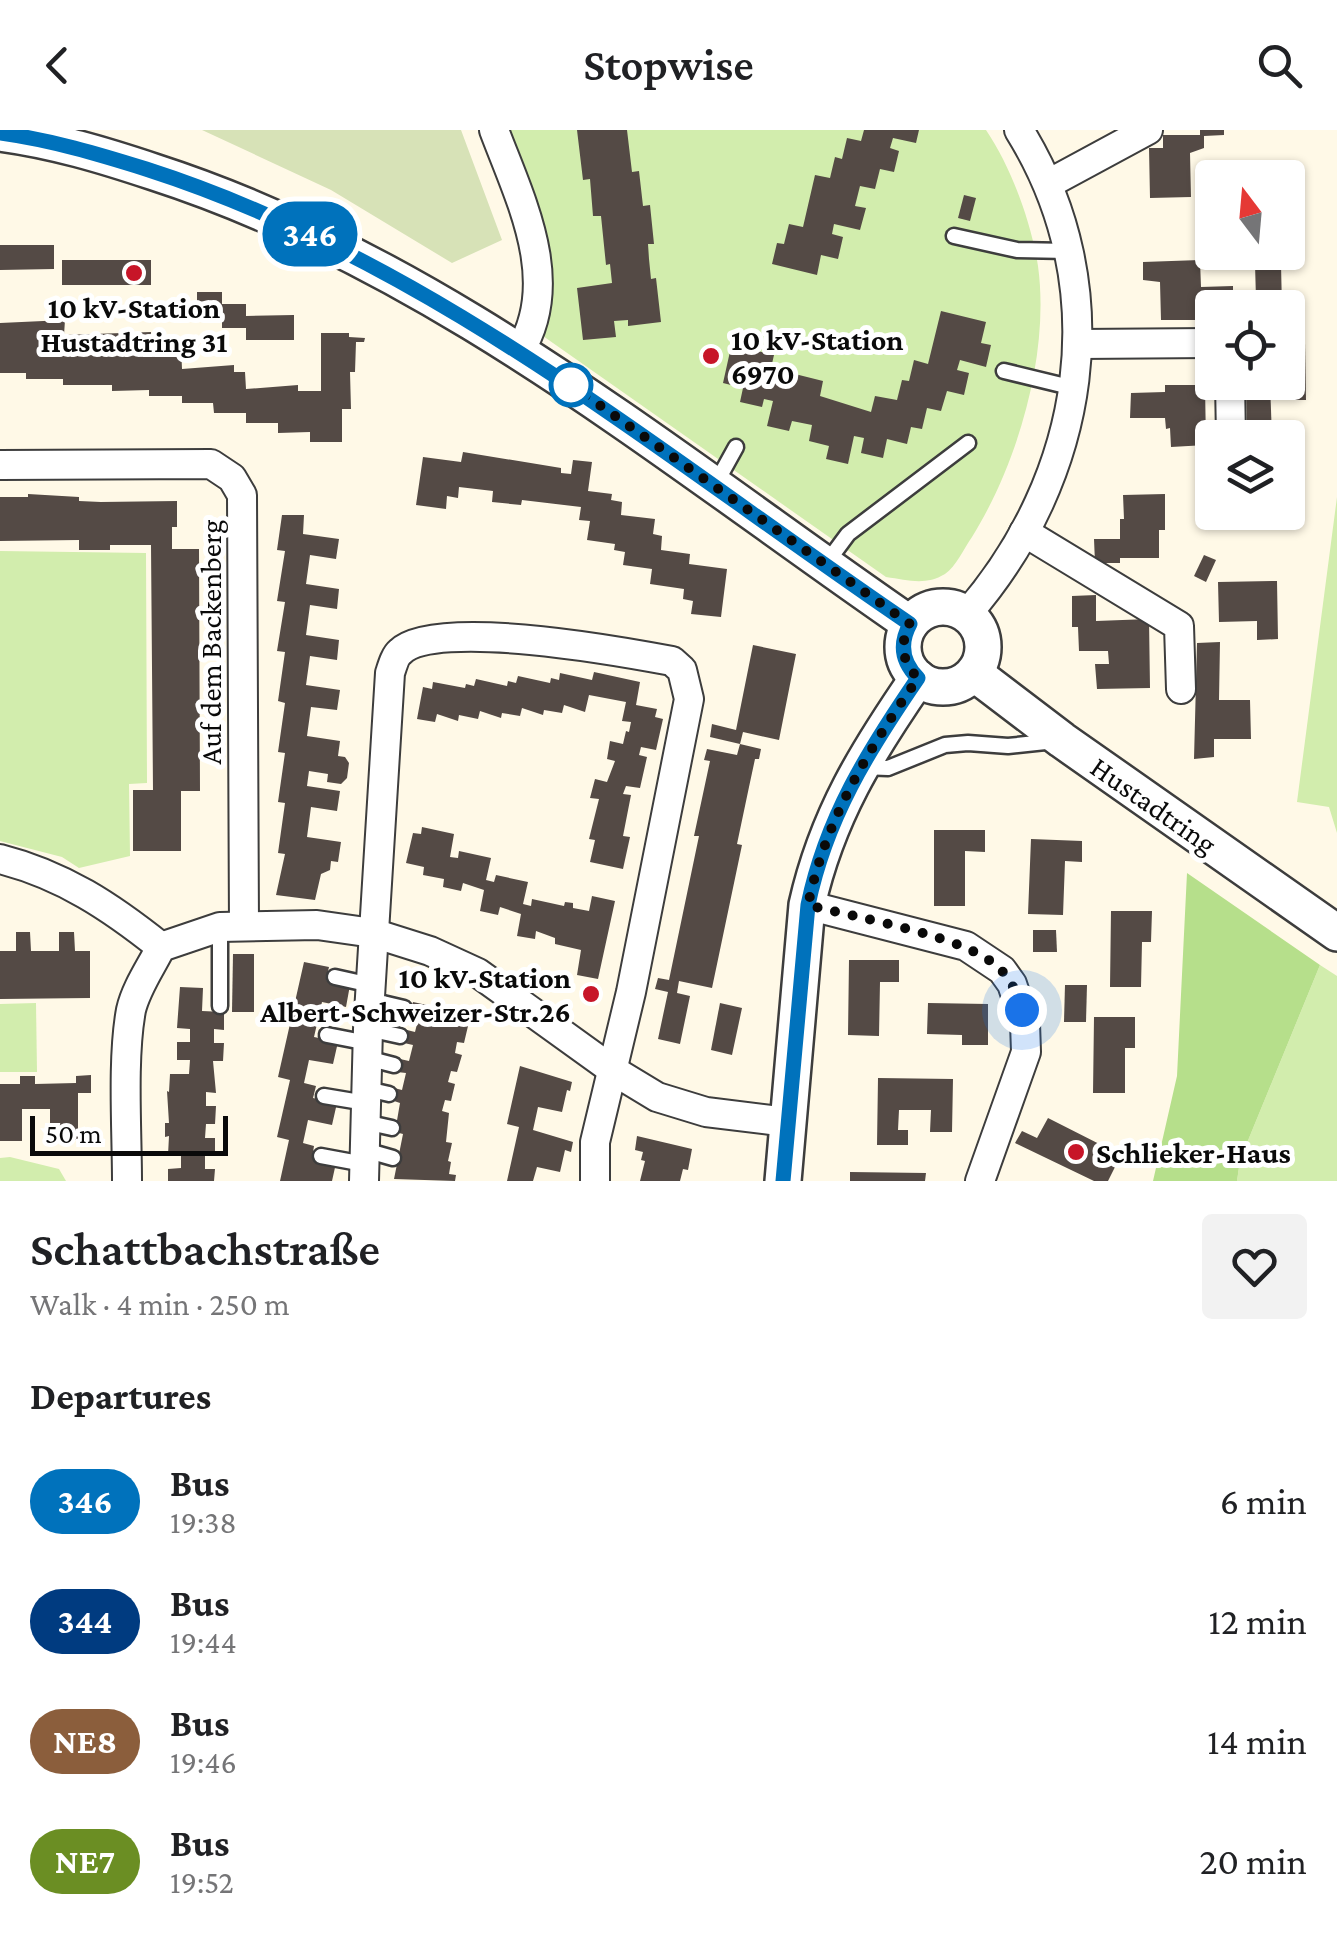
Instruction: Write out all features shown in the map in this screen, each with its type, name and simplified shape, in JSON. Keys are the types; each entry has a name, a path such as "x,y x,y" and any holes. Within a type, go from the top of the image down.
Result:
{"street":[{"path":"494,130 530,228 539,280 531,334 520,352"},
{"path":"967,614 986,593 1024,532 1059,453 1075,388 1079,344 1069,251 1048,184 1018,130"},
{"path":"1048,184 1148,130"},
{"path":"0,133 40,138 94,152 210,190 340,249 520,352 595,400 910,624"},
{"path":"1079,344 1195,343"},
{"name":"Auf dem Backenberg","path":"0,465 211,464 232,478 242,495 232,926"},
{"path":"1024,532 1179,626 1180,689"},
{"path":"951,607 967,614 983,638 983,656 974,673 947,687 918,678 907,665 903,648 910,624 932,608 951,607"},
{"path":"364,1165 376,1107 370,992 390,673 400,652 422,641 491,638 576,644 672,662 682,670 689,699 614,1071 596,1142 595,1181"},
{"name":"Hustadtring","path":"974,673 1062,740 1337,933"},
{"path":"782,1181 808,905 826,835 861,766 918,678"},
{"path":"0,859 57,877 120,914 161,947"},
{"path":"808,905 966,946 1002,970 1012,984 1025,1024 1026,1052 980,1181"},
{"path":"127,1181 131,1011 138,991 161,947 232,926 317,925 373,933 430,951 478,973 656,1097 742,1118 787,1122"}],"lane":[{"path":"954,236 1017,250 1069,251"},
{"path":"1004,371 1075,388"},
{"path":"825,566 848,534 968,443"},
{"path":"715,486 736,446"},
{"path":"861,766 888,768 945,745 1008,746 1062,740"},
{"path":"220,1006 232,926"},
{"path":"335,977 404,1008"},
{"path":"327,1035 374,1049 400,1036"},
{"path":"324,1096 376,1107"},
{"path":"321,1156 364,1165 393,1158"}],"green space":[{"path":"202,130 461,130 502,240 452,263 331,190"},
{"path":"508,130 986,130 1012,177 1030,231 1038,266 1039,335 1035,370 1016,442 989,508 949,571 923,581 886,577 543,336 547,283 544,230"},
{"path":"1337,497 1337,833 1329,807 1297,802"},
{"path":"0,551 146,553 147,783 129,784 130,856 79,868 62,857 0,841"},
{"path":"1187,873 1320,965 1240,1160 1237,1181 1153,1181 1177,1076"},
{"path":"1320,965 1337,976 1337,1181 1237,1181 1240,1160"},
{"path":"36,1003 37,1072 0,1072 0,1004"},
{"path":"0,1158 59,1169 66,1181 0,1181"}],"building":[{"path":"577,130 627,130 632,172 639,171 643,206 650,205 654,244 648,244 649,259 651,279 656,278 661,322 628,326 628,320 614,321 616,337 583,340 577,288 612,283 610,264 606,265 601,216 593,216 590,179 583,180"},
{"path":"864,130 919,130 916,143 893,138 890,148 899,151 894,172 880,169 875,189 860,186 855,206 866,208 860,230 834,224 832,234 843,237 838,259 821,255 817,275 772,264 777,243 784,244 789,224 803,227 815,175 830,178 835,157 842,159 847,138 861,141"},
{"path":"1200,130 1224,130 1224,135 1204,136 1204,148 1190,153 1191,197 1150,198 1149,148 1163,148 1163,135 1200,135"},
{"path":"964,195 976,198 970,221 958,218"},
{"path":"0,245 54,245 54,269 0,270"},
{"path":"62,260 151,260 151,285 62,285"},
{"path":"1195,260 1195,270 1200,270 1201,287 1233,286 1233,290 1195,290 1195,320 1161,320 1160,282 1143,280 1143,262"},
{"path":"1255,270 1281,270 1282,290 1256,290"},
{"path":"197,292 222,292 222,304 246,304 246,316 294,315 294,340 246,340 246,328 222,328 222,316 197,316"},
{"path":"941,311 986,322 981,343 991,345 986,367 960,360 957,370 969,373 964,395 947,391 941,411 927,408 922,429 911,427 907,444 887,439 883,458 861,453 864,438 854,436 848,464 826,459 829,446 809,441 812,425 792,421 789,431 767,426 773,401 764,399 762,407 740,402 743,388 723,383 733,338 755,344 753,350 774,355 771,368 823,381 820,396 871,412 875,396 897,400 902,380 909,381 914,360 928,364"},
{"path":"65,320 64,335 151,332 150,346 181,346 182,369 234,365 234,372 245,372 246,389 298,385 298,391 321,391 321,333 349,333 349,337 365,338 364,342 356,342 355,372 350,372 351,409 342,409 342,442 310,442 310,432 278,433 278,423 246,423 246,413 214,413 213,403 182,403 182,396 149,396 149,390 112,391 112,385 63,385 63,379 26,379 26,373 0,373 0,323"},
{"path":"1165,385 1195,385 1195,400 1205,400 1206,420 1195,420 1195,446 1171,447 1165,418 1130,418 1131,393 1165,392"},
{"path":"1246,400 1271,400 1271,420 1247,420"},
{"path":"463,452 561,468 561,473 571,474 573,460 592,462 588,491 612,494 611,500 622,502 621,515 655,519 653,534 662,536 661,550 690,554 689,564 727,569 721,617 691,614 693,601 683,599 684,589 650,584 652,569 623,565 625,552 614,550 615,544 587,540 590,521 579,520 581,507 522,500 521,505 492,502 493,491 459,487 458,498 447,496 446,509 416,505 423,457 461,462"},
{"path":"1165,494 1165,530 1159,530 1159,558 1120,558 1120,563 1095,563 1094,539 1120,539 1123,495"},
{"path":"0,497 79,497 79,501 177,501 172,549 199,549 200,791 181,791 181,851 133,851 133,790 153,790 151,545 79,550 79,540 0,541"},
{"path":"282,515 304,515 303,534 339,539 336,559 310,555 306,584 339,589 337,609 310,605 306,635 339,640 337,660 310,656 306,685 340,690 337,710 311,707 307,736 340,741 338,756 349,763 347,778 341,784 327,782 328,774 309,771 307,786 340,791 337,811 311,807 307,837 341,842 338,862 331,861 330,870 321,874 315,900 276,895 285,854 278,853 285,803 278,802 285,753 278,752 285,703 278,701 285,652 277,651 285,602 277,601 285,551 277,550"},
{"path":"1204,555 1216,560 1206,582 1194,576"},
{"path":"1277,581 1278,639 1257,640 1257,621 1219,622 1218,582"},
{"path":"1096,595 1096,621 1149,619 1150,688 1097,689 1095,664 1109,664 1108,651 1079,651 1078,627 1072,627 1072,596"},
{"path":"1220,642 1219,700 1250,700 1251,739 1214,739 1214,757 1194,759 1197,643"},
{"path":"753,645 796,654 779,740 743,732 740,744 710,737 712,724 736,730"},
{"path":"594,672 640,682 636,705 657,709 655,717 663,719 656,750 641,747 639,755 647,757 640,788 626,786 623,794 631,795 623,836 630,837 623,869 590,862 595,840 589,839 599,799 590,798 595,779 607,782 615,761 607,759 610,741 623,744 626,731 629,732 631,722 622,721 626,702 589,695 585,712 564,705 562,713 544,710 543,715 522,708 520,716 502,713 501,718 480,711 478,719 459,715 458,721 437,714 435,722 417,719 423,687 432,689 433,682 465,688 466,684 474,686 476,679 507,686 508,681 516,683 518,676 550,683 551,678 559,680 560,673 592,680"},
{"path":"740,744 761,749 759,759 755,759 737,844 742,845 712,988 679,981 677,993 690,996 680,1044 658,1039 668,992 655,989 658,978 669,980 699,836 694,836 710,761 704,760 707,749 737,755"},
{"path":"422,827 454,834 450,857 458,858 459,851 491,858 486,880 494,882 496,875 528,882 523,904 531,906 532,899 564,906 565,902 589,911 592,896 615,901 598,979 577,975 581,950 555,944 555,938 536,931 535,939 517,936 521,914 500,907 498,915 480,911 484,890 463,883 461,891 443,887 444,879 423,875 424,867 406,863 413,833 421,834"},
{"path":"934,830 985,830 985,852 965,851 965,906 934,906"},
{"path":"1031,839 1082,841 1082,862 1065,861 1063,915 1028,914"},
{"path":"1111,911 1152,911 1151,942 1142,942 1141,987 1110,987"},
{"path":"1033,930 1056,930 1057,952 1033,952"},
{"path":"16,932 30,932 31,951 59,951 59,932 74,932 75,951 90,951 90,998 0,999 0,951 16,951"},
{"path":"233,954 254,954 254,1012 232,1012"},
{"path":"849,960 899,960 899,982 880,982 879,1036 848,1035"},
{"path":"304,962 329,967 326,980 350,985 346,1007 322,1002 314,1037 338,1042 333,1064 309,1060 304,1083 316,1086 313,1098 337,1103 332,1125 308,1120 303,1143 314,1146 312,1158 336,1163 332,1181 280,1181 289,1140 277,1137 290,1080 278,1077"},
{"path":"1065,985 1087,985 1086,1022 1064,1022"},
{"path":"180,987 203,988 202,1011 224,1012 224,1030 214,1029 214,1043 224,1043 223,1061 213,1061 216,1093 206,1092 206,1106 216,1106 215,1124 206,1124 205,1138 215,1138 215,1156 205,1156 205,1169 215,1169 214,1181 168,1181 168,1169 181,1168 181,1155 168,1155 169,1136 165,1137 170,1074 189,1074 190,1060 177,1060 177,1042 190,1042 190,1029 177,1028"},
{"name":"10 kV-Station Albert-Schweizer-Str.26","path":"588,987 596,989 594,1001 586,1000"},
{"path":"413,1002 464,1013 461,1025 468,1026 464,1043 457,1042 455,1053 462,1055 457,1072 451,1071 448,1082 455,1084 451,1101 445,1100 442,1111 449,1113 446,1142 452,1143 449,1174 456,1175 455,1181 394,1179 403,1134 395,1132 400,1103 391,1100 394,1088 402,1090 406,1073 397,1072 400,1059 409,1061 413,1045 404,1043 407,1030 415,1032 419,1016 410,1014"},
{"path":"720,1003 742,1008 732,1055 711,1050"},
{"path":"928,1003 988,1004 988,1045 962,1045 962,1035 927,1034"},
{"path":"1094,1017 1135,1017 1135,1048 1125,1048 1125,1093 1093,1093"},
{"path":"520,1066 572,1082 562,1112 538,1107 533,1130 573,1142 571,1152 565,1150 560,1172 537,1167 533,1181 507,1181 519,1127 507,1124"},
{"path":"91,1075 91,1093 78,1093 78,1140 50,1140 50,1109 22,1109 22,1141 0,1141 0,1084 20,1084 20,1076 35,1076 35,1084 76,1083 76,1076"},
{"path":"878,1078 953,1079 952,1132 930,1132 931,1110 899,1110 898,1130 908,1130 908,1145 877,1145"},
{"name":"Schlieker-Haus","path":"1048,1118 1121,1155 1108,1181 1094,1181 1015,1143 1022,1131 1037,1138"},
{"path":"637,1136 692,1149 688,1170 683,1169 680,1181 640,1181 645,1161 641,1160 643,1152 635,1150"},
{"path":"850,1172 926,1173 925,1181 850,1181"}],"bus line":[{"name":"346","path":"0,133 40,138 94,152 210,190 340,249 434,301 595,400 910,624 904,640 904,657 918,678 851,784 826,835 814,872 783,1181"}],"place":[{"name":"10 kV-Station Hustadtring 31","path":"134,273"},
{"name":"10 kV-Station 6970","path":"711,356"},
{"name":"10 kV-Station Albert-Schweizer-Str.26","path":"591,994"},
{"name":"Schlieker-Haus","path":"1076,1152"}],"route":[{"path":"571,385 910,624 904,640 904,657 918,678 880,733 826,835 808,905 966,946 1002,970 1022,1010"}]}
